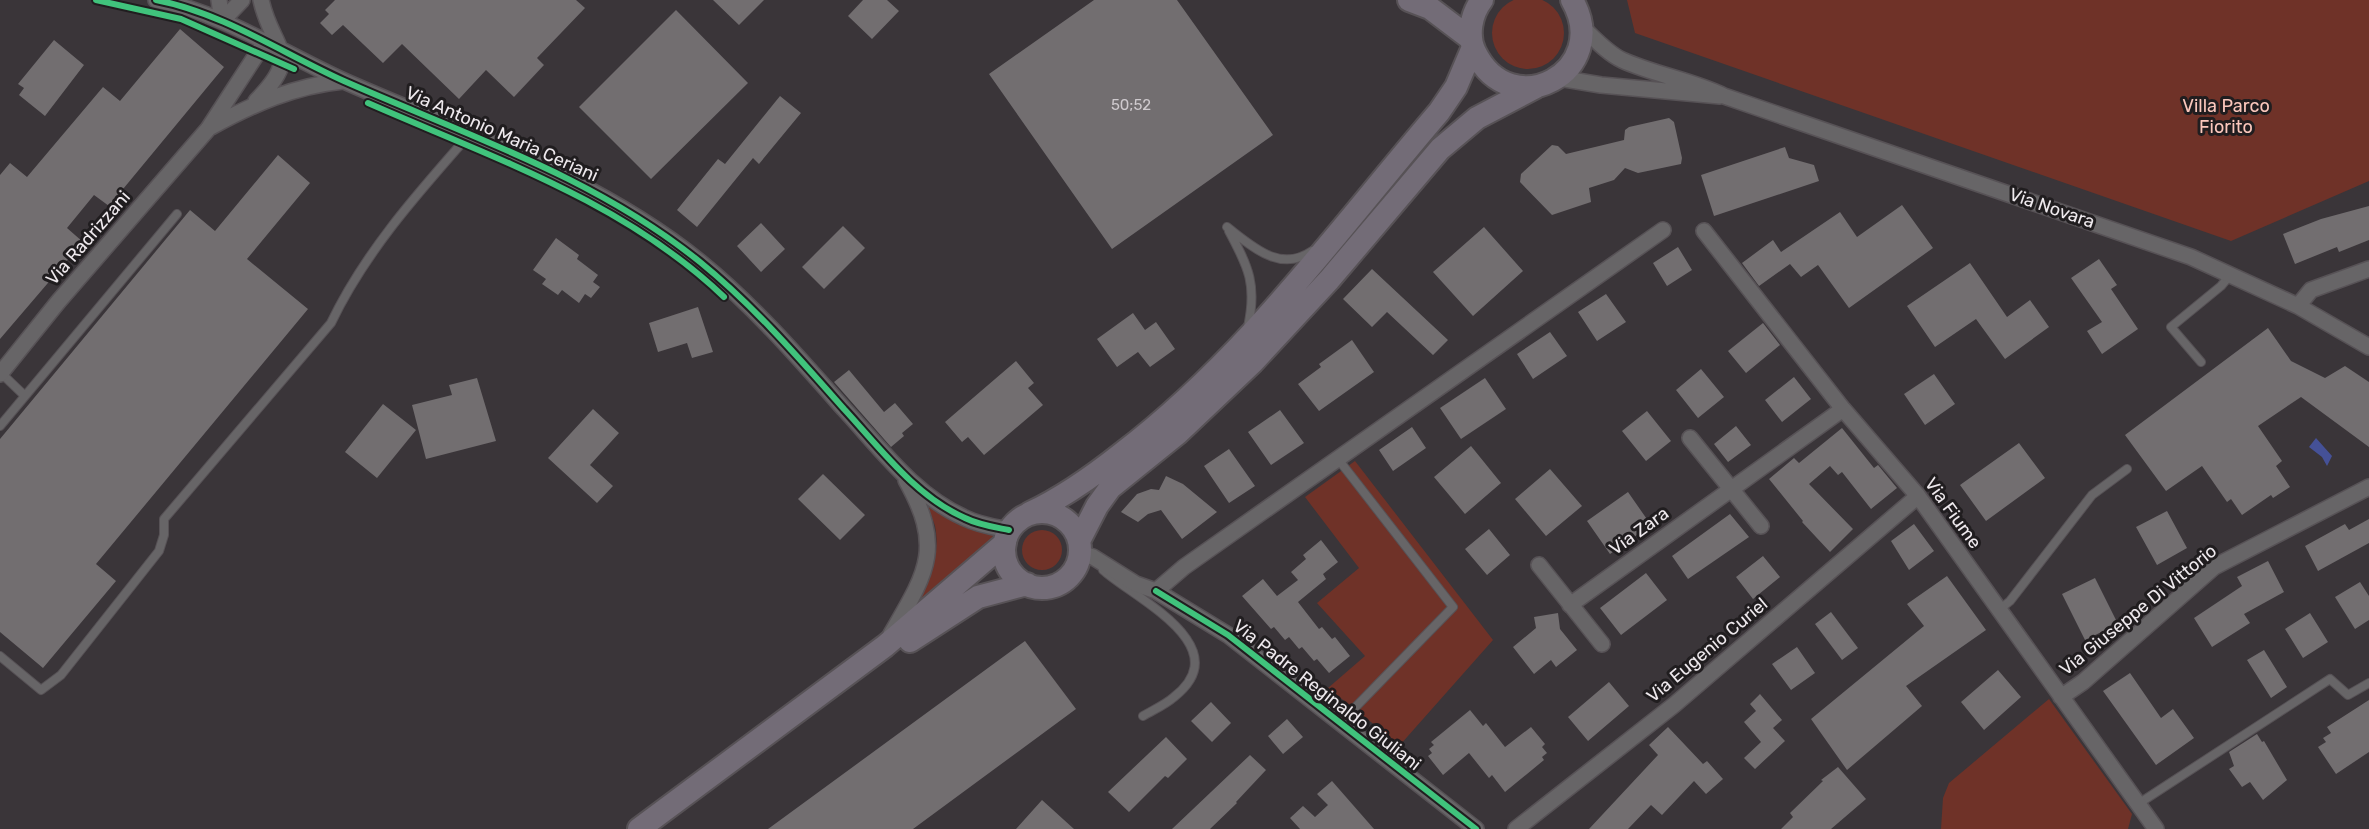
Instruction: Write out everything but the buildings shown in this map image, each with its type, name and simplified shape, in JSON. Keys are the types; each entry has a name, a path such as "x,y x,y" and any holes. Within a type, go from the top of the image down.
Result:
{"main road":[{"path":"1409,0 1430,8 1472,43 1482,65 1497,79 1515,87 1536,87"},
{"path":"639,829 885,646 1007,536 1022,517 1081,485 1160,425 1244,343 1338,233 1456,87 1472,43 1472,21 1482,0"},
{"path":"796,714 978,597 1027,584 1040,587 1062,582 1071,574 1084,550 1096,506 1110,488 1177,434 1254,362 1329,279 1440,149 1477,118 1536,87 1559,78 1573,64 1577,55 1581,11"},
{"path":"1030,513 1043,512 1066,520 1084,550"},
{"path":"1007,536 1009,567 1027,584"}],"street":[{"path":"219,0 222,21"},
{"path":"222,21 242,0"},
{"path":"261,0 264,13 282,52"},
{"name":"Via Antonio Maria Ceriani","path":"167,1 222,21 343,81 575,181 653,227 725,284 822,384 903,475"},
{"name":"Via Novara","path":"1581,11 1620,59 1690,81 1724,96 2180,253 2298,306 2369,347"},
{"name":"Via Radrizzani","path":"0,374 58,302 208,129 264,43"},
{"name":"Via Radrizzani","path":"254,103 273,84 280,72 282,52"},
{"name":"Via Novara","path":"1559,78 1624,88 1724,96"},
{"name":"Via Radrizzani","path":"208,129 254,103 318,84 343,81"},
{"path":"1156,591 1184,567 1663,230"},
{"name":"Via Fiume","path":"1704,231 1843,409 1918,496 2156,829"},
{"path":"2298,306 2311,290 2369,269"},
{"name":"Via Zara","path":"1570,605 1843,409"},
{"path":"1690,438 1761,526"},
{"path":"903,475 944,507 1007,536"},
{"path":"885,646 919,583 929,552 925,520 903,475"},
{"name":"Via Giuseppe Di Vittorio","path":"2061,698 2083,682 2214,567 2369,487"},
{"name":"Via Eugenio Curiel","path":"1516,829 1674,705 1918,496"},
{"name":"Via Padre Reginaldo Giuliani","path":"1084,550 1136,584 1156,591 1228,635 1476,829"},
{"path":"1539,565 1602,644"}],"lane":[{"path":"0,656 41,690 61,675 159,551 164,535 164,519 331,324 348,287 391,226 469,135"},
{"path":"0,426 177,214"},
{"path":"1244,343 1253,300 1252,282 1246,262 1227,227 1257,250 1278,260 1290,261 1304,256 1338,233"},
{"path":"2200,362 2171,327 2221,286 2231,274"},
{"path":"0,374 25,396"},
{"path":"1338,459 1454,607 1340,723"},
{"path":"2000,610 2010,601 2092,495 2127,469"},
{"path":"1084,550 1117,583 1138,594 1176,624 1186,637 1192,652 1194,666 1181,690 1143,716"},
{"path":"2138,804 2330,679 2348,695 2369,683"}],"green space":[{"path":"1528,-3 1548,3 1558,13 1564,33 1558,53 1548,63 1528,69 1508,63 1498,53 1492,33 1498,13 1508,3"},
{"name":"Villa Parco Fiorito","path":"1627,0 2369,0 2369,181 2231,241 1635,33"},
{"path":"1355,461 1493,640 1400,745 1328,688 1365,656 1317,603 1359,568 1305,497"},
{"path":"927,501 957,524 994,535 967,565 914,606 929,578 935,558 935,526"},
{"path":"1042,530 1050,531 1056,536 1061,542 1061,558 1056,564 1050,569 1042,570 1034,569 1028,564 1023,558 1022,550 1023,542 1028,536 1034,531"},
{"path":"2049,699 2132,814 2128,829 1941,829 1943,798 1949,783"}],"water":[{"path":"2316,438 2332,456 2327,466 2322,457 2309,447"}],"cycle path":[{"path":"96,0 181,19 294,69"},
{"path":"156,0 181,6 229,24 344,81 528,160 617,205 660,232 700,262 739,296 775,332 885,455 914,484 947,509 965,518 1009,530"},
{"path":"368,103 509,163 600,208 644,234 724,297"},
{"path":"1156,591 1228,635 1476,829"}]}
